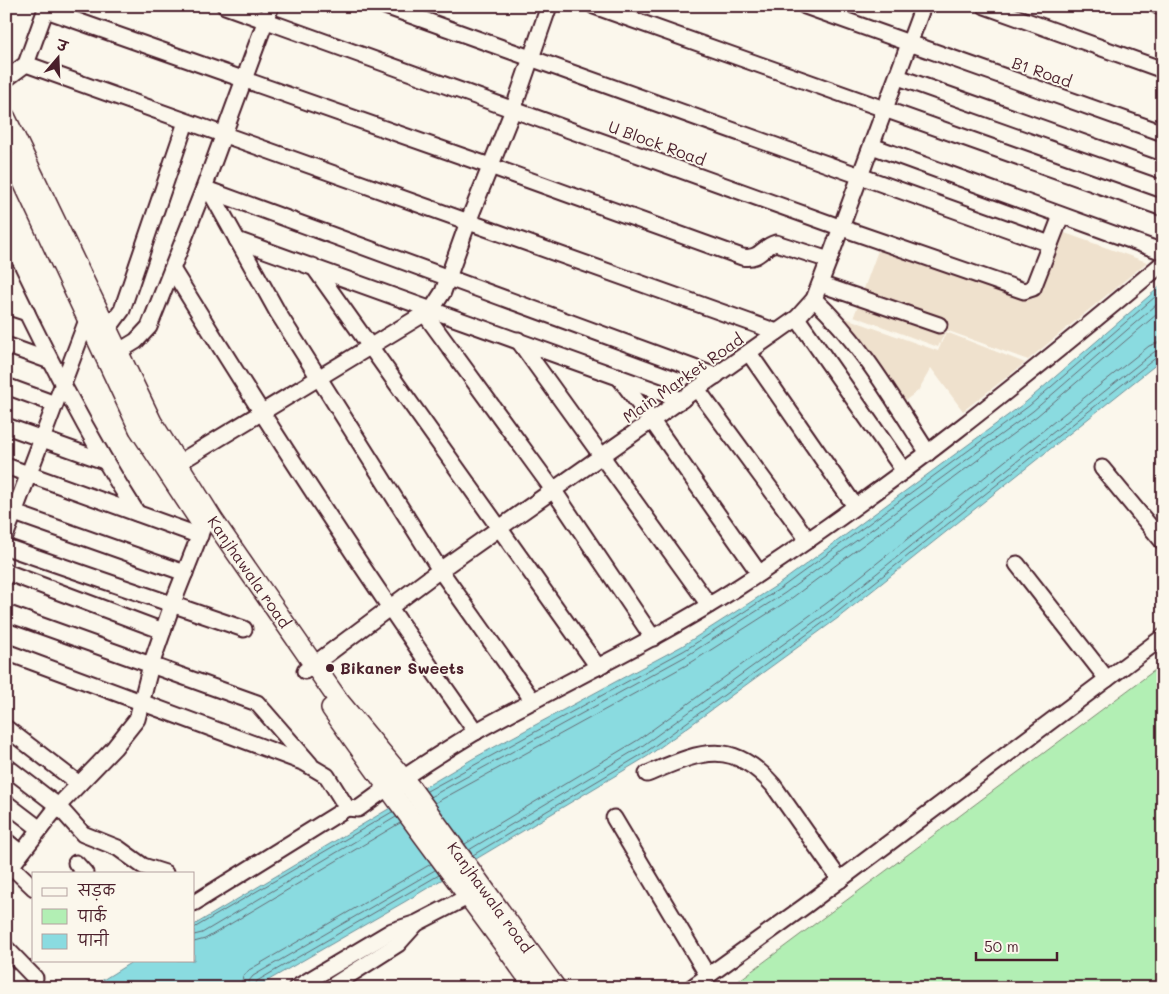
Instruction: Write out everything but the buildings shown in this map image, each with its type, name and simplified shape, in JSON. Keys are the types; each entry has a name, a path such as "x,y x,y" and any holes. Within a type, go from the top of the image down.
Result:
{"main road":[{"name":"Kanjhawala road","path":"6,118 99,321 139,429 172,467 214,521 390,792 463,872"},
{"name":"Kanjhawala road","path":"6,147 99,321 118,352 202,532 310,668 407,783 477,892 535,988"},
{"name":"Kanjhawala road","path":"477,892 556,988"}],"street":[{"name":"U Block Road","path":"225,6 842,228 1024,291 1032,288 1061,216"},
{"path":"118,352 140,337 149,327 207,190 223,134 271,6"},
{"path":"386,6 1050,244"},
{"path":"172,467 318,376 428,311 440,299 468,222 513,110 548,6"},
{"path":"594,6 1163,208"},
{"name":"B1 Road","path":"805,6 1163,133"},
{"name":"Main Market Road","path":"310,668 440,570 501,529 600,456 798,318 814,299 861,177 923,6"},
{"path":"984,6 1163,70"},
{"path":"1158,6 1163,8"},
{"path":"6,79 26,64 46,8 742,257 751,258 757,256 769,245 776,243 829,260"},
{"path":"26,64 777,332"},
{"path":"898,77 1163,172"},
{"path":"6,534 10,511 29,474 63,384 99,321 122,310 186,122"},
{"path":"872,146 1163,252"},
{"path":"207,190 278,313 440,570 533,701"},
{"path":"207,190 716,376"},
{"path":"237,240 313,266 428,311 518,340 682,400"},
{"path":"407,783 476,732 653,638 709,605 808,540 904,471 1020,382 1163,263"},
{"path":"313,266 598,667"},
{"path":"172,269 260,412 389,609 476,732"},
{"path":"6,270 50,361 104,461 137,513"},
{"path":"820,284 939,325"},
{"path":"814,299 844,330 871,366 928,453"},
{"path":"6,306 27,313"},
{"path":"428,311 554,491 653,638"},
{"path":"798,318 904,471"},
{"path":"518,340 709,605"},
{"path":"6,345 50,361"},
{"path":"749,353 855,506"},
{"path":"618,376 759,573"},
{"path":"6,386 55,404"},
{"path":"697,389 808,540"},
{"path":"6,426 104,461"},
{"path":"6,466 137,513 202,532 163,630 151,665 137,719 127,733 58,806 9,870 32,887"},
{"path":"1102,468 1163,542"},
{"path":"10,511 185,573"},
{"path":"6,547 244,629"},
{"path":"1017,564 1108,679"},
{"path":"6,572 163,630"},
{"path":"6,613 257,703 314,768"},
{"path":"691,988 840,880 1163,637"},
{"path":"6,652 305,763 327,776 347,808"},
{"path":"7,729 79,784"},
{"path":"647,774 695,754 710,752 723,753 748,763 761,772 773,785 840,880"},
{"path":"6,766 58,806 83,834 118,848 143,866 162,872"},
{"path":"195,899 347,808 358,809 390,792"},
{"path":"6,803 40,830"},
{"path":"614,818 708,976"},
{"path":"6,841 21,853"},
{"path":"296,988 392,931 417,923 477,892"},
{"path":"329,988 398,944 417,923"},
{"path":"6,948 35,978"}],"shaded area":[{"path":"1059,231 1147,262 1028,360 946,330 938,347 854,316 880,245 1033,299"},
{"path":"843,317 938,351 946,332 1025,363 963,411 931,368 918,391 899,405 839,326"}],"green space":[{"path":"1163,664 1163,988 729,988"}],"water":[{"path":"1163,284 1163,359 838,618 648,756 406,901 255,988 90,988 132,962 195,962 195,924 474,758 682,646 779,584 1026,402"}],"place":[{"name":"Bikaner Sweets","path":"330,668"}]}
